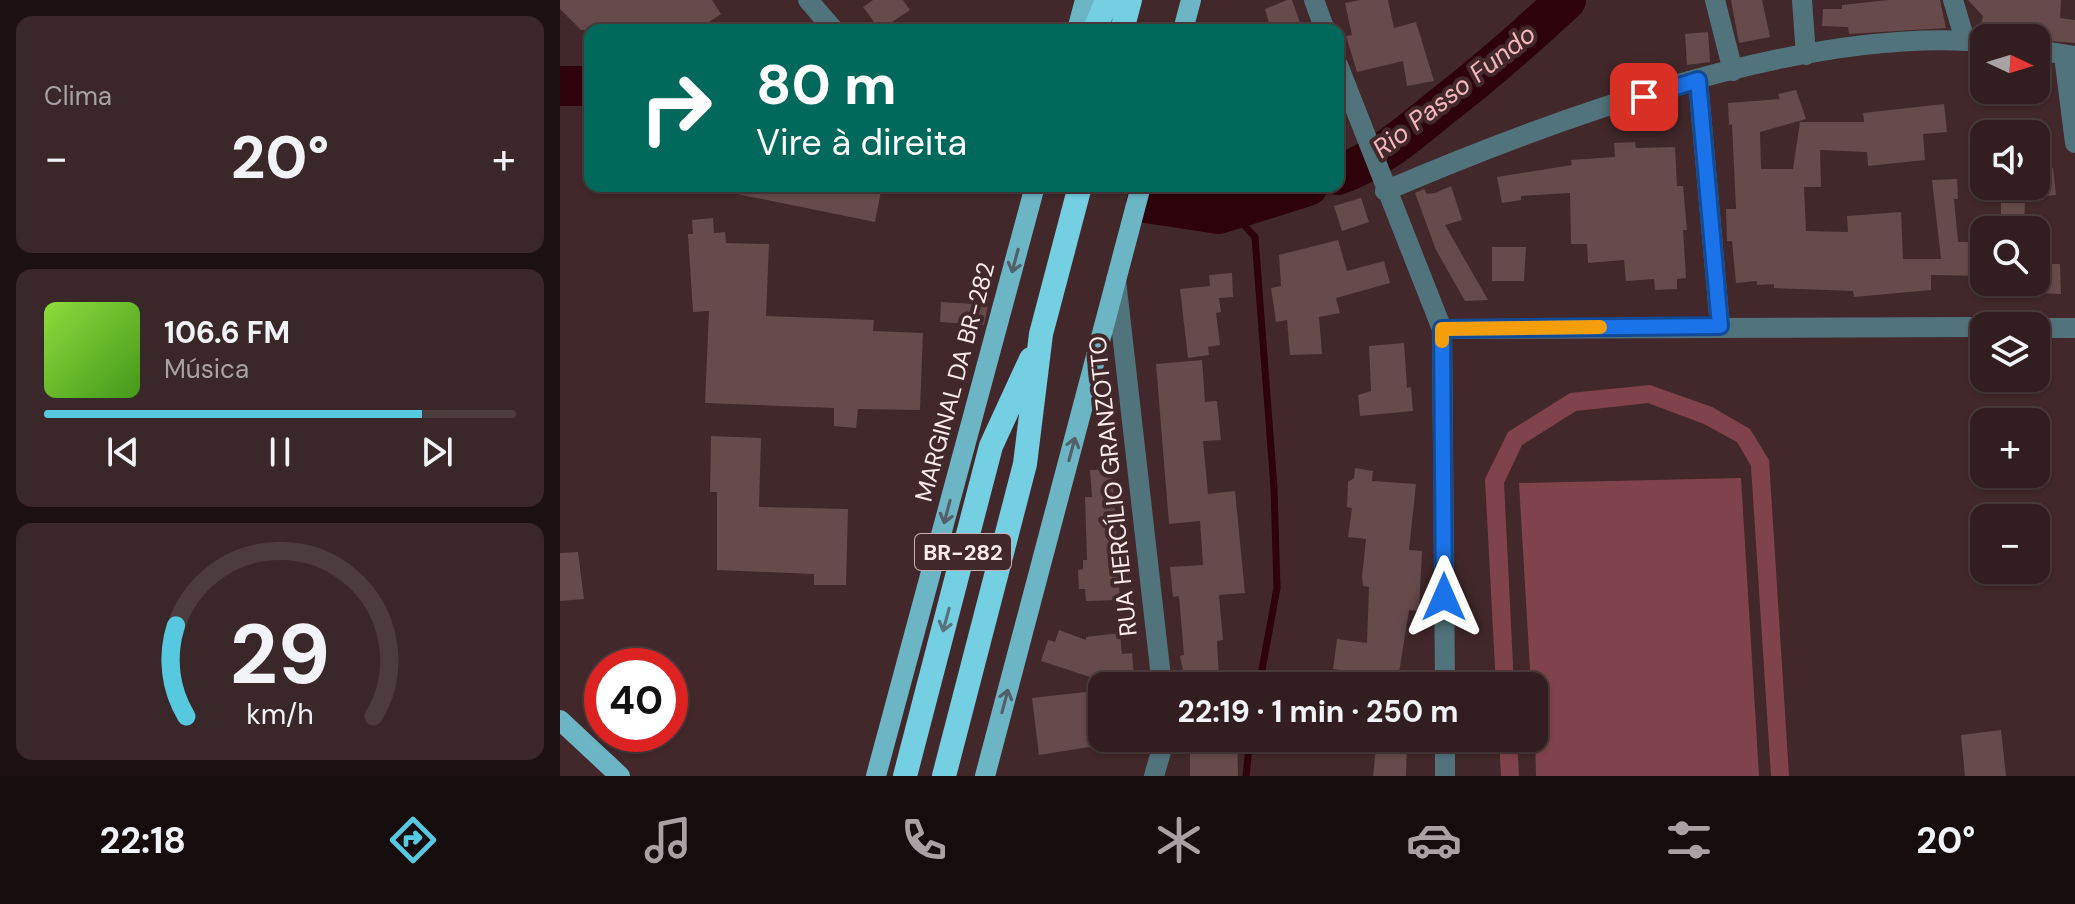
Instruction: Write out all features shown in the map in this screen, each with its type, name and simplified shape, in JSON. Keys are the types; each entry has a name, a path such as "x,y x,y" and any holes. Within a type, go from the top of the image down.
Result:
{"highway":[{"path":"1097,24 1107,0"},
{"path":"1124,24 1130,0"},
{"name":"BR-282","path":"944,776 1025,464 1041,334 1078,192"},
{"name":"BR-282","path":"905,776 991,446 1041,334"}],"main road":[{"path":"1079,24 1085,0"},
{"path":"1185,24 1191,0"},
{"name":"MARGINAL DA BR-282","path":"876,776 1033,192"},
{"path":"985,776 1139,192"},
{"path":"560,720 620,776"}],"street":[{"path":"808,0 829,24"},
{"path":"1314,0 1323,24"},
{"path":"1715,0 1733,71"},
{"path":"1802,0 1806,55"},
{"path":"1953,0 1970,33"},
{"path":"1382,183 1733,71 1864,46 1970,41"},
{"path":"2069,56 2075,143"},
{"path":"1698,80 1720,326"},
{"path":"1344,81 1442,329 1445,672"},
{"name":"RUA HERCÍLIO GRANZOTTO","path":"1116,280 1160,672"},
{"path":"1442,329 1970,327"},
{"path":"2050,328 2075,328"},
{"path":"1154,776 1161,752"},
{"path":"1445,752 1445,776"}],"shaded area":[{"path":"1650,385 1712,407 1750,429 1769,460 1789,776 1771,776 1751,466 1737,442 1704,424 1648,403 1576,411 1522,445 1504,483 1513,672 1495,672 1485,479 1508,432 1570,393"},
{"path":"1741,478 1759,776 1536,776 1535,752 1548,752 1548,672 1530,672 1519,483"},
{"path":"1500,752 1518,752 1519,776 1501,776"}],"building":[{"path":"560,0 712,0 721,14 706,24 584,24 584,30 581,30 560,9"},
{"path":"873,0 903,0 910,10 889,24 876,24 863,7"},
{"path":"1292,0 1300,23 1269,24 1265,9"},
{"path":"1388,0 1394,28 1416,22 1434,81 1407,86 1403,61 1357,72 1346,36 1352,35 1345,3"},
{"path":"1731,0 1762,0 1770,37 1739,43"},
{"path":"1888,0 1940,0 1946,28 1849,34 1848,27 1822,26 1823,9 1842,9 1842,5"},
{"path":"1968,0 2061,0 2060,18 2075,20 2075,43 2050,41 2050,24 1981,24 1983,16"},
{"path":"1708,32 1710,62 1687,65 1685,34"},
{"path":"1796,90 1806,119 1760,132 1761,169 1793,169 1800,122 1864,122 1863,113 1944,104 1947,132 1923,134 1925,160 1868,166 1867,152 1820,150 1821,187 1804,187 1806,231 1848,232 1847,216 1901,212 1903,259 1941,259 1932,180 1957,179 1958,199 1954,199 1958,242 1970,242 1970,276 1931,275 1931,290 1854,297 1853,291 1774,288 1774,284 1757,285 1757,281 1736,283 1732,241 1727,241 1726,209 1736,209 1732,124 1729,125 1728,103 1780,99 1778,94"},
{"path":"1635,142 1636,148 1675,147 1677,186 1683,186 1687,230 1683,230 1686,278 1677,279 1677,289 1655,290 1654,279 1626,281 1624,260 1588,263 1587,244 1571,244 1570,193 1521,196 1521,200 1502,203 1497,177 1572,165 1571,160 1615,157 1614,143"},
{"path":"2050,168 2053,168 2056,195 2050,196"},
{"path":"1451,186 1462,220 1445,225 1488,300 1465,301 1436,250 1415,193 1424,189 1427,194 1435,193"},
{"path":"737,192 881,192 875,222"},
{"path":"1361,198 1369,222 1342,231 1334,206"},
{"path":"2001,203 2025,203 2025,216 2001,216"},
{"path":"713,218 714,233 725,232 726,243 769,244 766,316 874,320 873,331 923,333 920,410 858,409 856,428 834,426 834,408 705,403 709,311 693,312 688,234 693,234 692,220"},
{"path":"1338,240 1347,271 1384,261 1390,283 1336,298 1340,313 1319,317 1322,354 1290,355 1287,320 1276,322 1271,288 1281,286 1279,255"},
{"path":"1492,247 1526,247 1524,281 1492,281"},
{"path":"2050,264 2060,264 2061,294 2050,294"},
{"path":"1232,273 1233,297 1219,298 1221,312 1216,313 1220,345 1208,347 1209,355 1188,358 1180,289 1210,286 1209,275"},
{"path":"941,302 988,305 984,325 940,322"},
{"path":"1404,343 1407,388 1411,387 1413,411 1360,416 1358,395 1371,391 1369,346"},
{"path":"1202,360 1205,402 1217,401 1221,440 1203,441 1208,494 1235,491 1245,593 1219,595 1223,640 1217,641 1219,672 1183,672 1179,596 1173,597 1170,567 1203,565 1200,521 1169,524 1156,364"},
{"path":"711,436 761,438 759,507 848,509 846,585 814,585 814,574 717,570 717,492 710,492"},
{"path":"1355,468 1373,471 1372,481 1416,484 1409,550 1422,551 1419,611 1409,610 1399,672 1333,669 1337,639 1367,643 1369,587 1363,586 1362,577 1366,539 1348,537 1352,508 1347,507 1348,482 1354,478"},
{"path":"1112,469 1118,558 1123,558 1126,585 1119,585 1120,600 1086,601 1085,589 1079,589 1078,570 1083,569 1083,560 1087,560 1085,497 1092,497 1090,470"},
{"path":"578,552 584,599 560,601 560,553"},
{"path":"1059,630 1086,640 1086,637 1120,633 1122,654 1132,653 1134,672 1088,672 1088,676 1041,661 1048,640 1055,642"},
{"path":"1088,692 1088,747 1039,755 1032,698"},
{"path":"2001,730 2006,776 1965,776 1961,735"},
{"path":"1190,752 1237,752 1238,776 1190,776"},
{"path":"1376,752 1407,752 1406,776 1373,776"}],"waterway":[{"name":"Rio Passo Fundo","path":"1344,172 1379,155 1404,137 1566,0"},
{"name":"Rio Passo Fundo","path":"560,86 584,86"},
{"name":"Rio Passo Fundo","path":"1146,203 1219,214 1289,192"},
{"path":"1219,214 1243,224 1255,237 1274,488 1277,588 1262,672"},
{"path":"1246,776 1249,752"}],"slow traffic":[{"path":"1442,341 1442,329 1600,327"}],"route":[{"path":"1444,597 1442,329 1720,326 1698,80 1644,97"}]}
